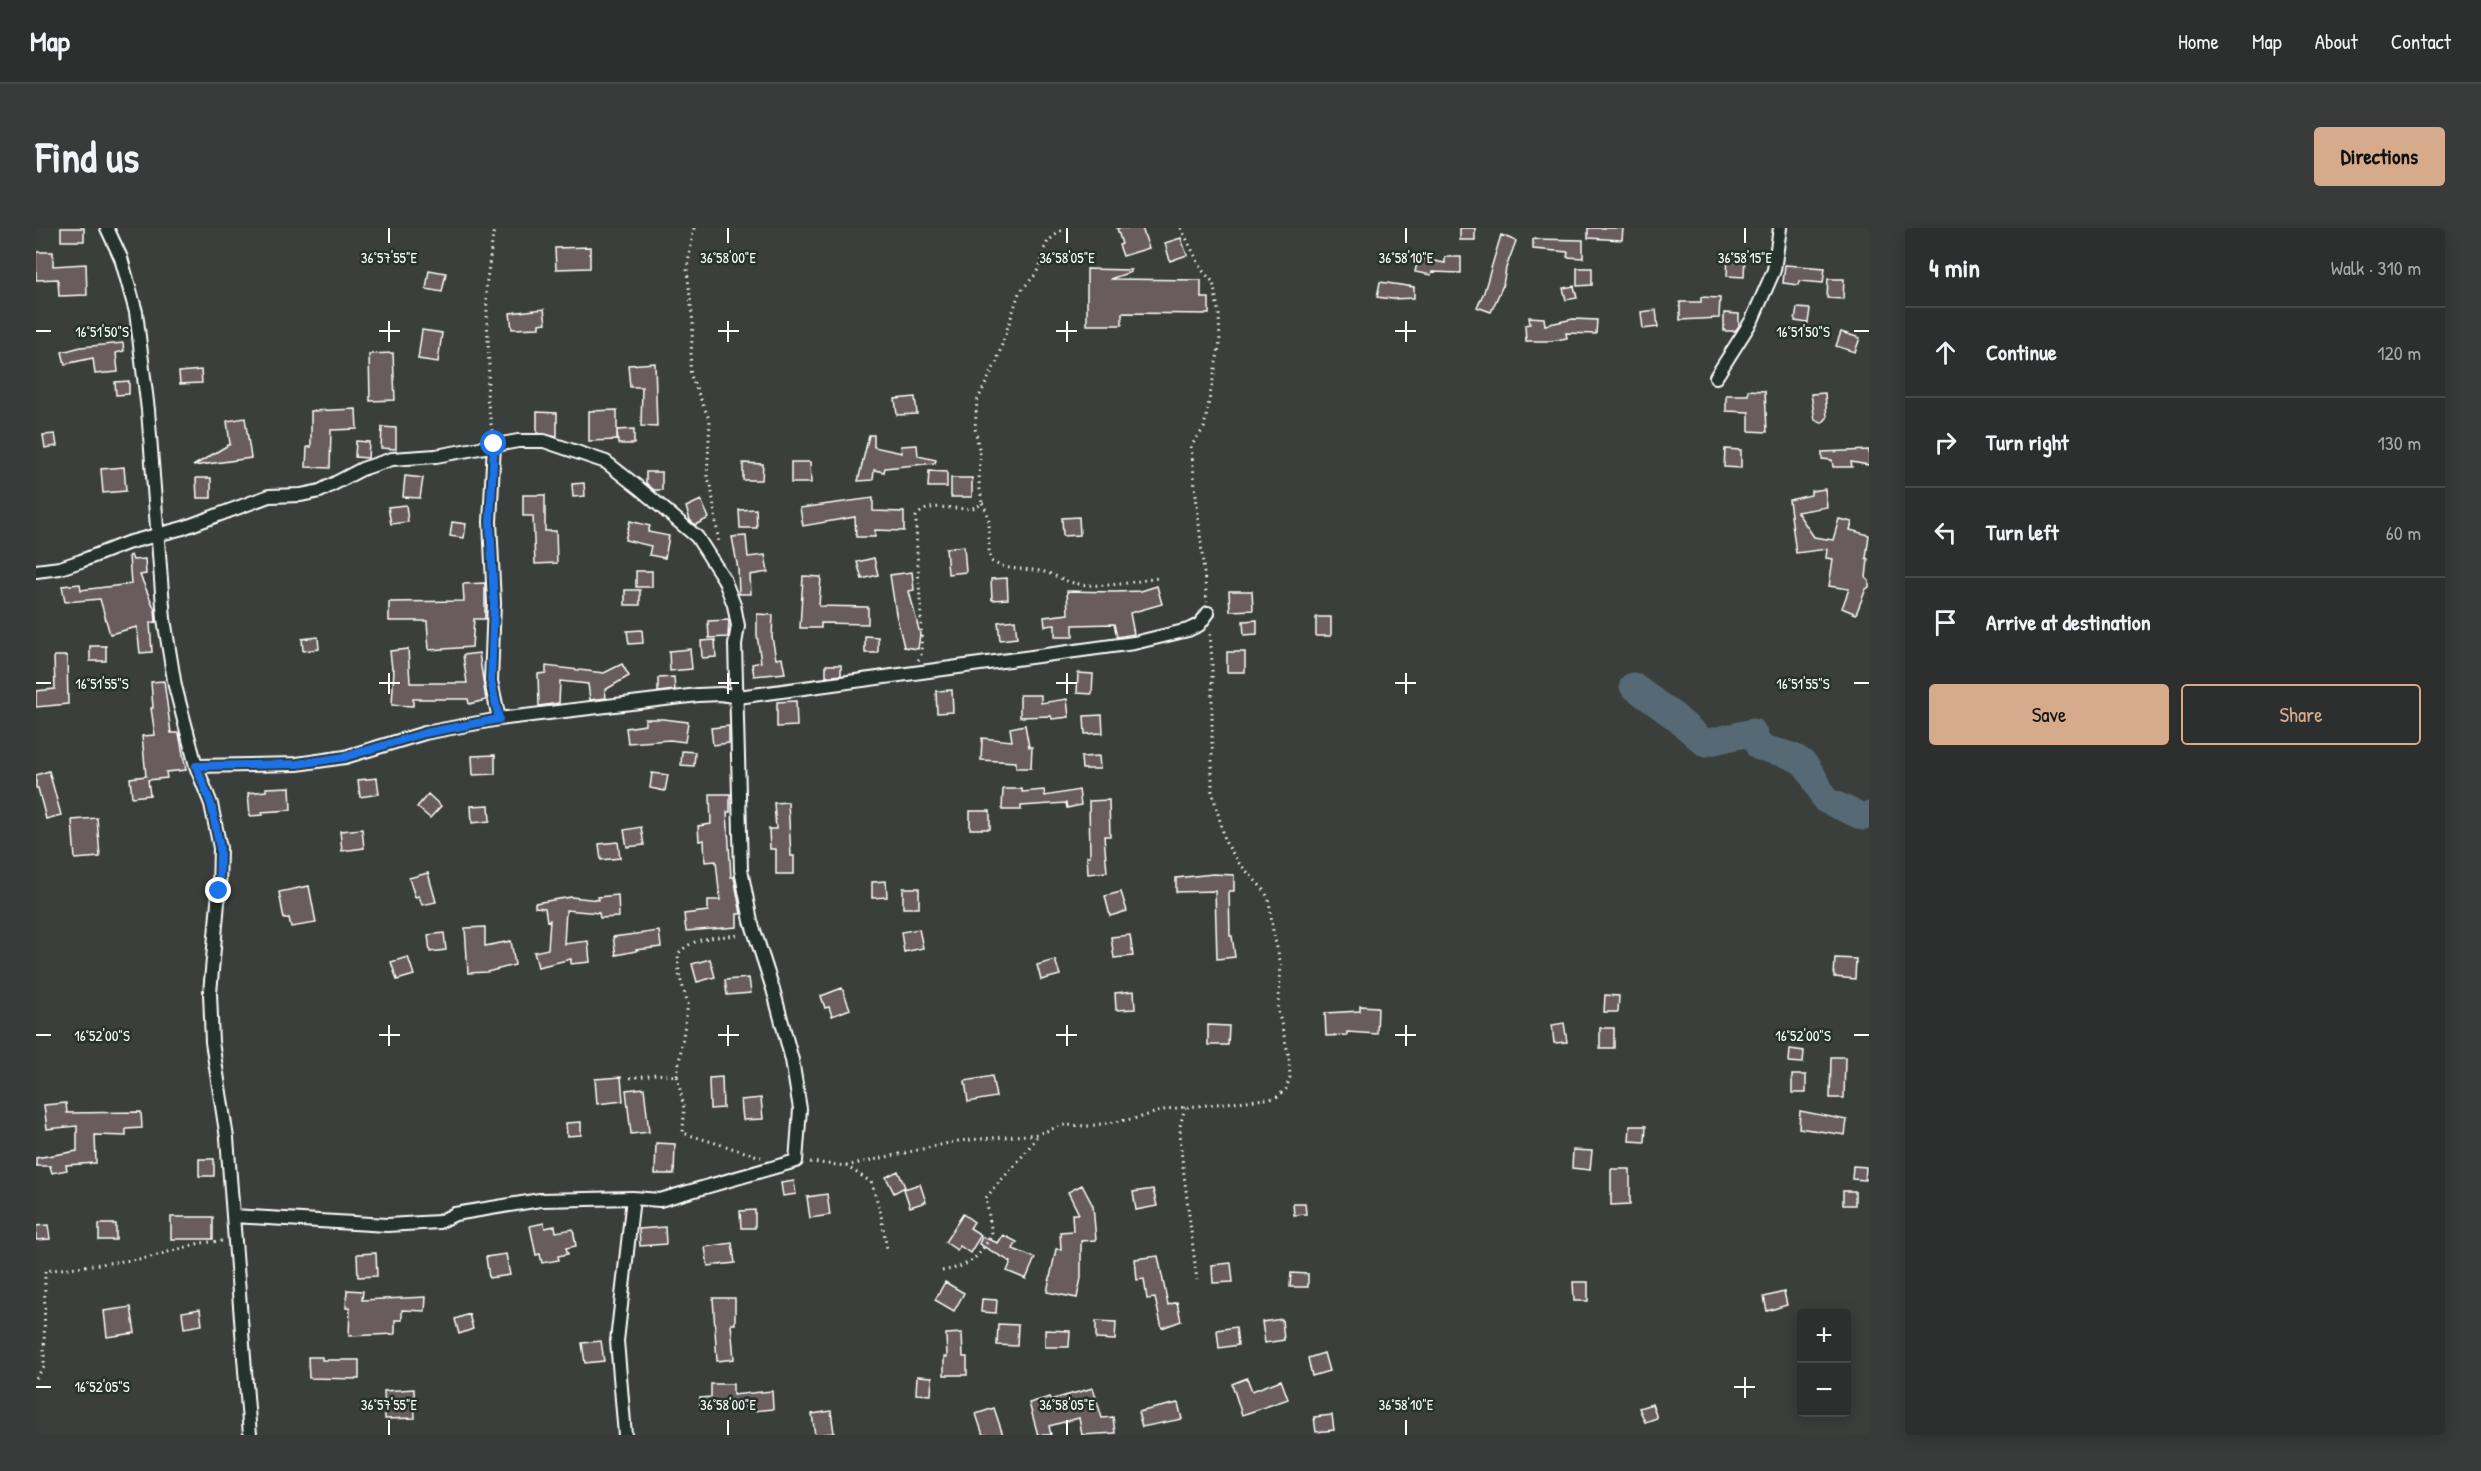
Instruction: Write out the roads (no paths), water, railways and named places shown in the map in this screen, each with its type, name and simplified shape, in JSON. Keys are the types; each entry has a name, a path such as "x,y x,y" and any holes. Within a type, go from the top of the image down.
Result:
{"street":[{"path":"107,228 121,258 136,312 148,410 166,630 175,686 196,766 211,804 220,848 219,891 210,993 212,1042 227,1138 250,1435"},
{"path":"1716,377 1752,320 1774,270 1780,228"},
{"path":"36,571 60,568 127,543 158,536 269,496 301,495 320,491 354,473 392,459 436,456 494,444 544,441 606,462 697,537 724,579 734,605 738,626 735,644 741,870 751,921 773,989 792,1060 800,1109 796,1161 660,1200 633,1198 519,1203 455,1214 439,1222 387,1225 233,1216"},
{"path":"494,444 490,522 494,591 491,681 499,719"},
{"path":"196,766 297,764 345,757 425,733 499,719 675,697 721,694 738,697 1134,643 1188,630 1199,625 1208,613"},
{"path":"625,1435 617,1341 633,1198"}],"waterway":[{"path":"1633,686 1674,716 1705,743 1753,732 1759,747 1795,757 1807,767 1825,800 1863,817 1869,815"}]}
